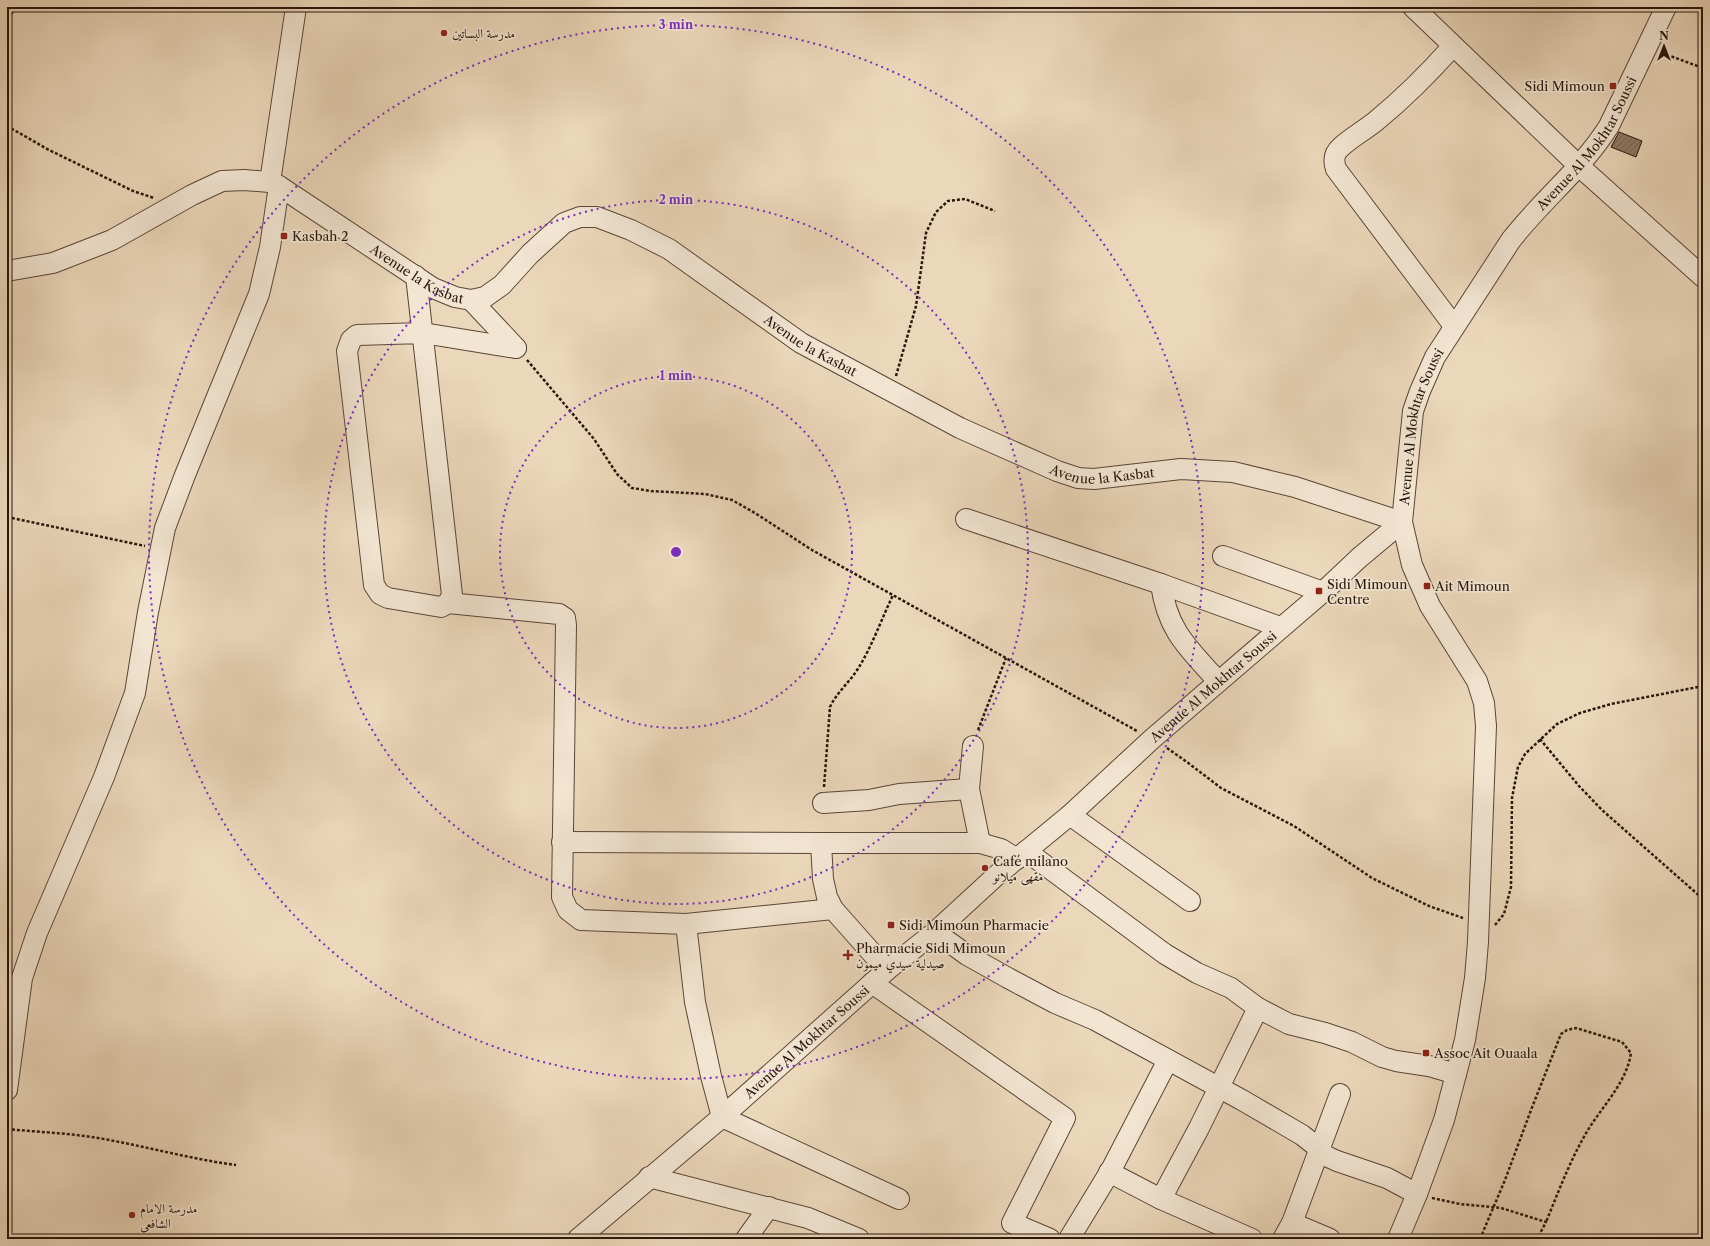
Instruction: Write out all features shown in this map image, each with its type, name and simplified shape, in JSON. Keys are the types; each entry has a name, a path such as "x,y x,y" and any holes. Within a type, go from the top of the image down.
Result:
{"street":[{"path":"7,1090 22,978 37,933 104,777 135,693 148,612 166,528 185,475 259,294 270,248 274,184 296,7"},
{"path":"1412,7 1578,166 1703,277"},
{"name":"Avenue Al Mokhtar Soussi","path":"578,1239 649,1177 722,1117 887,970 935,932 997,875 1070,814 1152,739 1280,627 1324,592 1359,558 1402,522 1413,411 1435,357 1511,240 1598,144 1609,126 1666,7"},
{"path":"1453,46 1424,79 1401,101 1341,147 1335,155 1333,161 1336,169 1454,326"},
{"path":"7,271 53,263 112,240 174,204 222,181 244,180 274,184"},
{"name":"Avenue la Kasbat","path":"274,184 433,288 455,297 471,300 485,297 502,285 530,254 564,223 580,217 597,217 631,230 669,249 801,343 960,428 1039,464 1078,478 1094,479 1181,469 1233,472 1295,487 1402,522"},
{"path":"416,276 423,334 452,595 448,603 441,607 388,598 380,594 374,585 347,351 351,340 357,335 423,334 516,348"},
{"path":"471,300 516,348"},
{"path":"966,519 1161,584 1280,627"},
{"path":"1398,1239 1417,1194 1444,1120 1466,1040 1472,1004 1478,933 1486,726 1484,703 1477,681 1430,606 1412,565 1402,522"},
{"path":"1223,556 1324,592"},
{"path":"1161,584 1170,621 1180,638 1218,681"},
{"path":"448,603 559,614 565,618 562,897 568,910 581,920 686,924 833,910"},
{"path":"973,746 969,789 980,842"},
{"path":"823,803 869,800 899,794 969,789"},
{"path":"1070,814 1190,901"},
{"path":"562,842 821,844 980,842 1022,855 1165,954 1196,973 1231,988 1258,1008 1289,1024 1325,1033 1352,1042 1382,1057 1396,1061 1429,1066 1456,1074"},
{"path":"821,844 823,879 827,897 833,910 887,970"},
{"path":"686,924 695,1002 711,1076 722,1117 899,1199"},
{"path":"935,932 967,955 1008,978 1095,1020 1219,1087 1302,1135 1320,1149 1326,1156 1387,1178 1417,1194"},
{"path":"872,983 1065,1118 1012,1223 1050,1239"},
{"path":"1161,1199 1258,1008"},
{"path":"1069,1239 1110,1172 1168,1060"},
{"path":"1330,1239 1288,1231 1340,1094"},
{"path":"1110,1172 1161,1199 1252,1239"},
{"path":"649,1177 808,1218 830,1234 859,1239"},
{"path":"746,1239 769,1207"}],"path":[{"path":"7,28 14,7"},
{"path":"1648,46 1672,57 1703,68"},
{"path":"7,126 50,150 133,192 174,204"},
{"path":"891,392 916,306 926,233 936,212 948,201 964,199 995,211"},
{"path":"516,348 594,439 616,474 632,488 651,491 705,494 732,500 812,550 1152,739 1187,762 1221,788 1294,826 1372,878 1478,933 1495,925 1504,914 1508,903 1511,887 1512,798 1518,766 1525,754 1557,724 1580,713 1611,704 1703,686"},
{"path":"7,517 161,549"},
{"path":"823,803 830,707 836,695 846,685 859,667 893,595"},
{"path":"973,746 1006,658"},
{"path":"1540,739 1578,786 1602,810 1703,899"},
{"path":"1480,1239 1514,1158 1561,1034 1567,1030 1576,1028 1622,1042 1631,1053 1630,1061 1610,1099 1585,1134 1537,1239"},
{"path":"7,1129 97,1138 198,1160 236,1166"},
{"path":"1417,1194 1460,1204 1512,1210 1546,1222"}],"building":[{"path":"1619,132 1642,141 1636,157 1611,147"}],"place":[{"name":"مدرسة البساتين","path":"444,33"},
{"name":"Sidi Mimoun","path":"1613,86"},
{"name":"Kasbah 2","path":"284,236"},
{"name":"Ait Mimoun","path":"1427,586"},
{"name":"Sidi Mimoun Centre","path":"1319,591"},
{"name":"Café milano مقهى ميلانو","path":"985,868"},
{"name":"Sidi Mimoun Pharmacie","path":"891,925"},
{"name":"Pharmacie Sidi Mimoun صيدلية سيدي ميمون","path":"848,955"},
{"name":"Assoc Ait Ouaala","path":"1426,1053"},
{"name":"مدرسة الامام الشافعي","path":"132,1215"}]}
